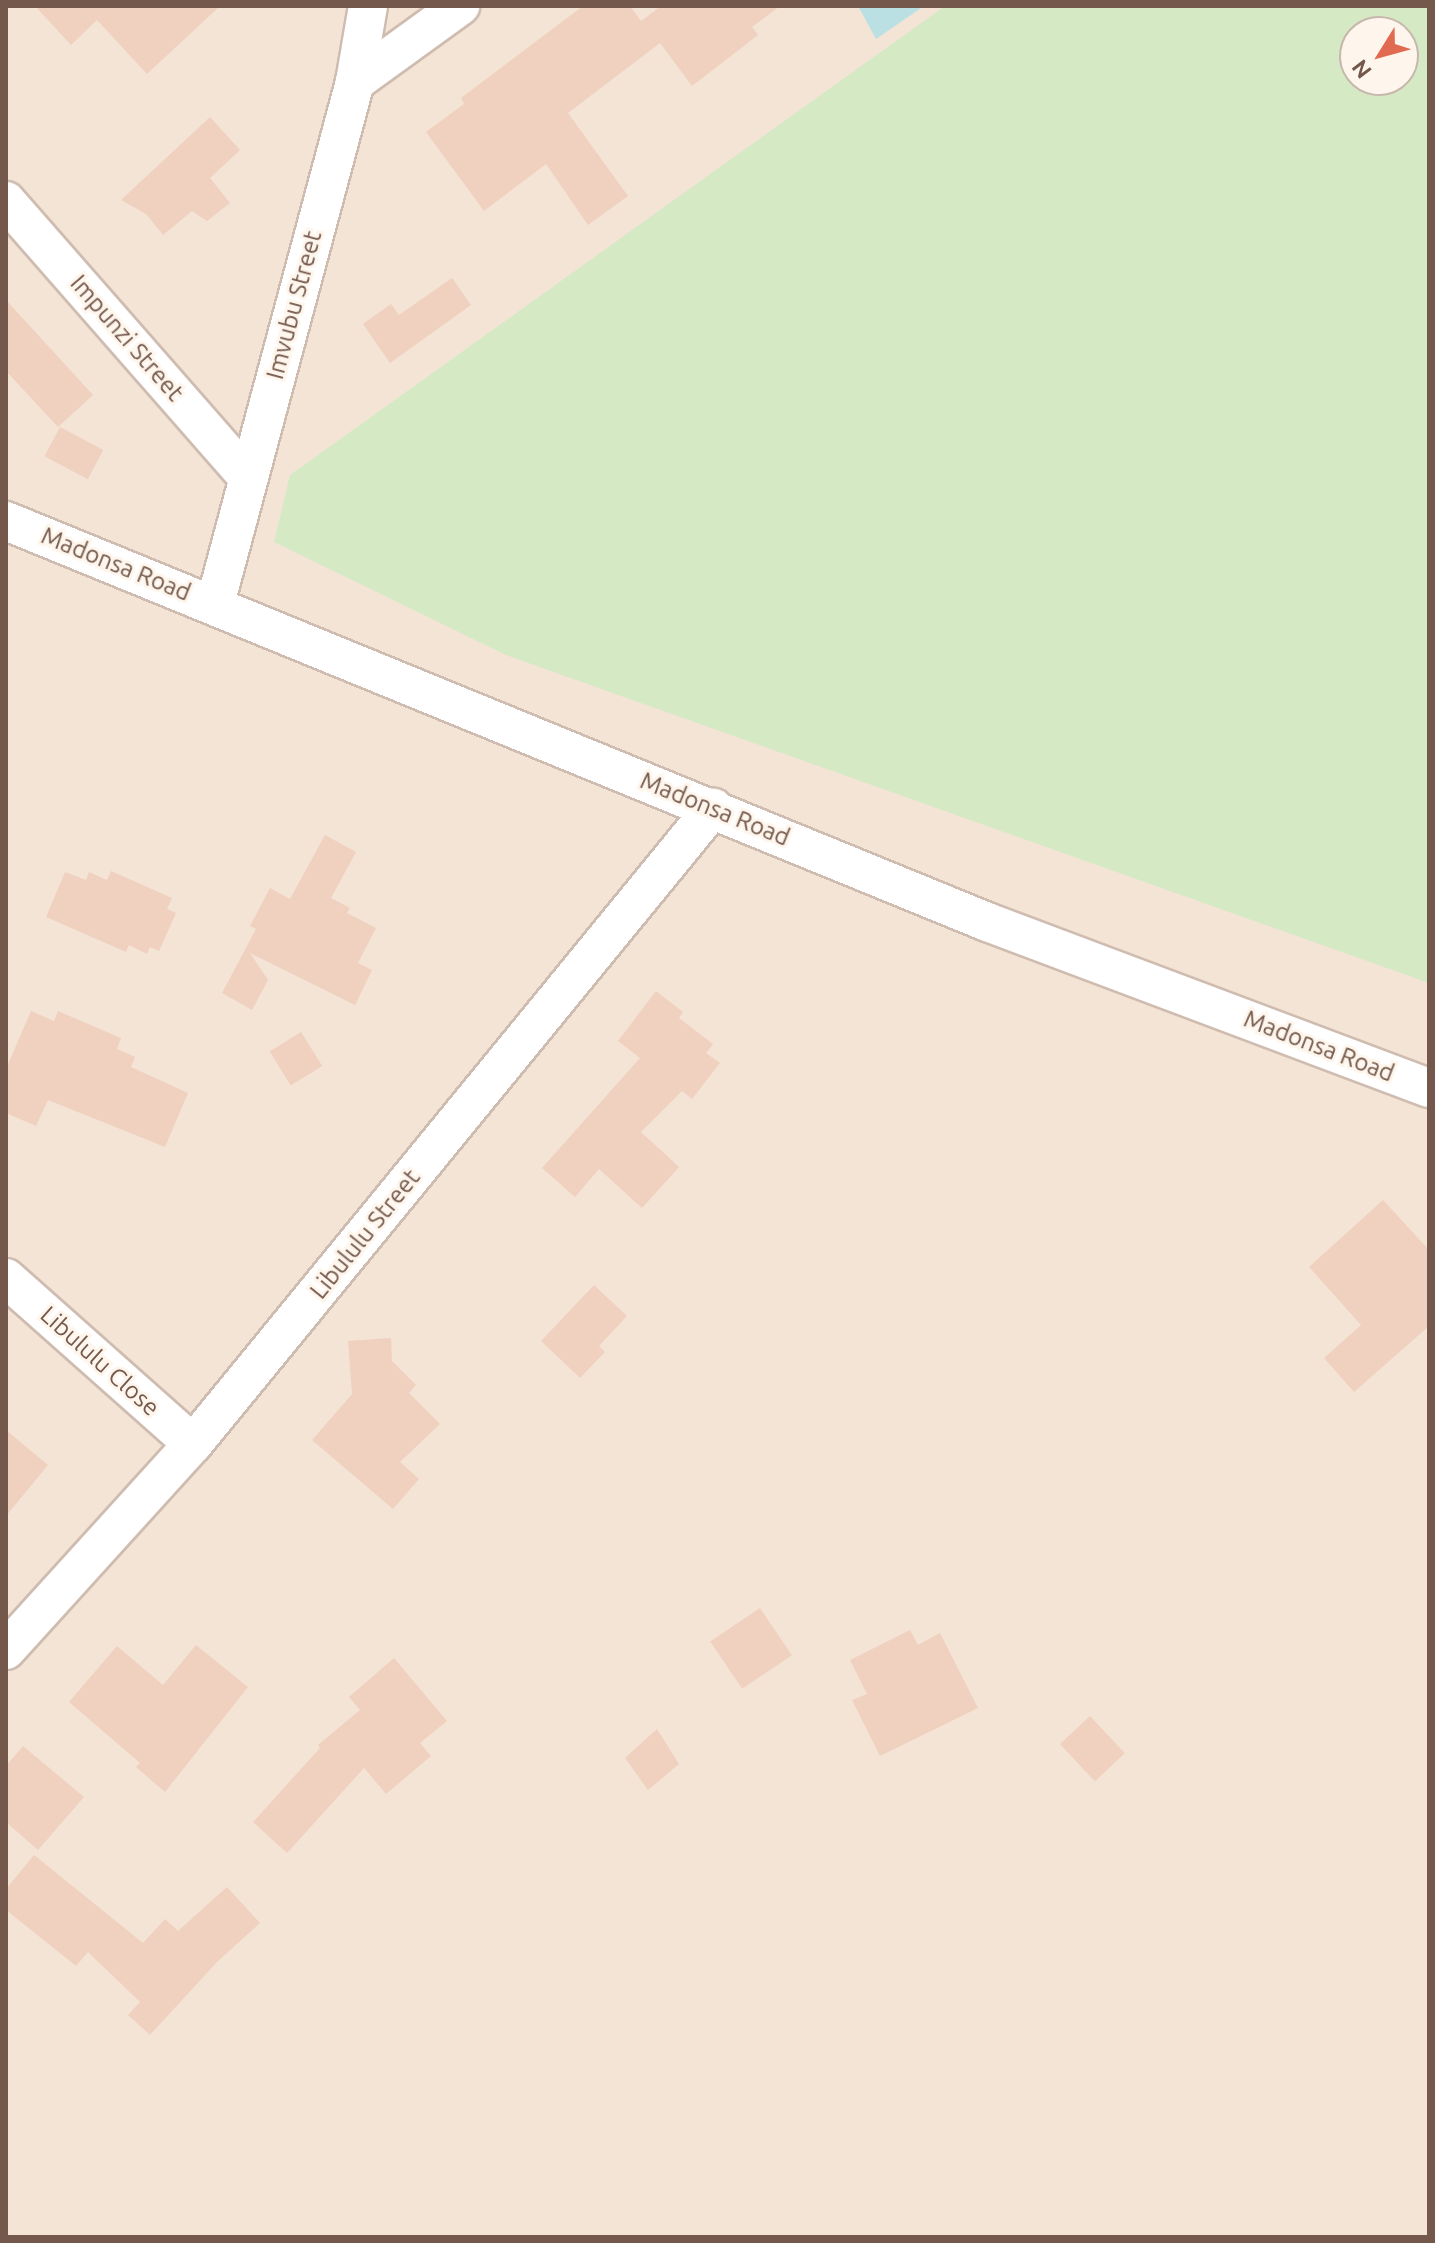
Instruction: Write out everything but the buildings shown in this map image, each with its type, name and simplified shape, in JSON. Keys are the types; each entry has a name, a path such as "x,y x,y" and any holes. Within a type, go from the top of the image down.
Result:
{"street":[{"name":"Imvubu Street","path":"215,604 355,82 368,6"},
{"path":"355,82 460,6"},
{"name":"Impunzi Street","path":"6,201 247,476"},
{"name":"Madonsa Road","path":"6,521 987,922 1429,1088"},
{"name":"Libululu Street","path":"6,1650 193,1444 713,808"},
{"name":"Libululu Close","path":"6,1278 193,1444"}],"shaded area":[{"path":"6,6 1429,6 1429,2237 6,2237"}],"green space":[{"path":"945,6 1429,6 1429,983 506,655 274,542 290,475"}],"water":[{"path":"858,6 924,6 876,39"}]}
